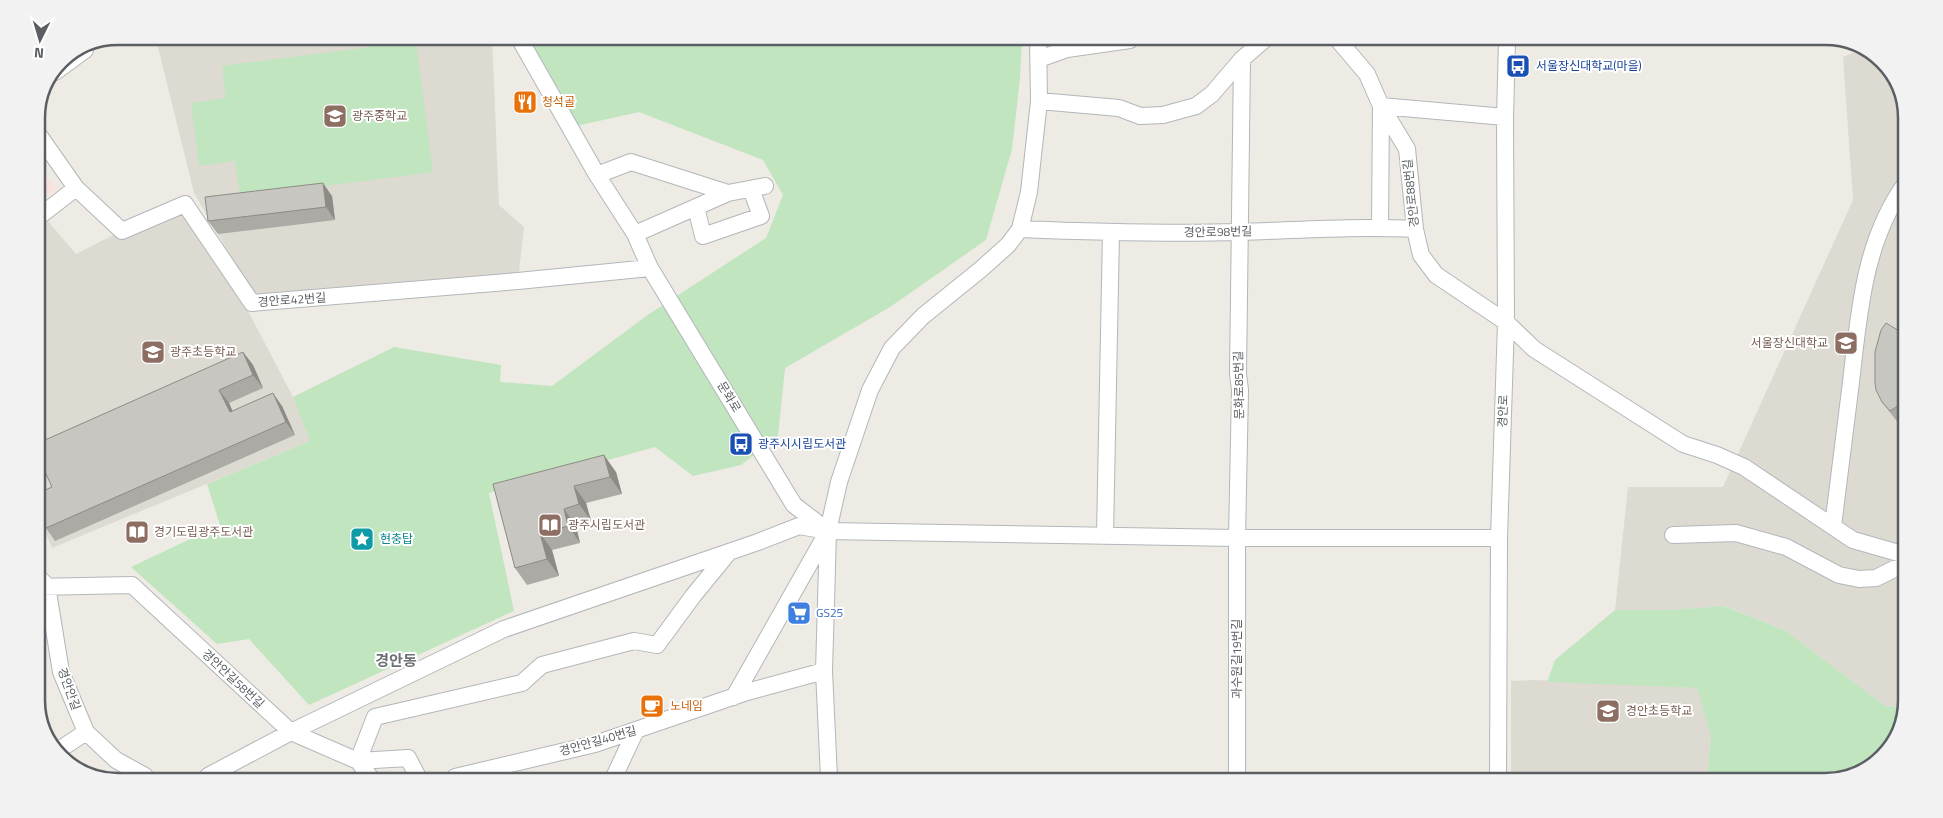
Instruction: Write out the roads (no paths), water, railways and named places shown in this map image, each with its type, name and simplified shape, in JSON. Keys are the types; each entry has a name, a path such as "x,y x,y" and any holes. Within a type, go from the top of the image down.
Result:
{"street":[{"name":"문화로","path":"523,45 597,175 635,234 650,268 794,504 828,531"},
{"path":"829,773 824,671 828,531 839,482 870,390 892,348 923,316 1008,245 1020,229 1029,192 1039,101 1038,45"},
{"path":"1039,59 1067,49 1089,45"},
{"path":"1039,101 1118,108 1140,116 1163,115 1196,106 1212,94 1242,59 1258,45"},
{"name":"경안로88번길","path":"1343,45 1367,74 1381,106 1407,150 1415,229 1421,255 1436,275 1506,322 1534,349 1683,444 1718,455 1744,467 1853,540 1898,553"},
{"name":"경안로","path":"1498,773 1499,538 1506,322 1505,117 1507,45"},
{"name":"문화로85번길","path":"1237,538 1242,59"},
{"path":"1380,228 1381,106 1505,117"},
{"name":"경안로42번길","path":"45,144 76,188 122,231 185,204 252,303 650,268"},
{"path":"597,175 631,162 728,193"},
{"path":"45,212 76,188"},
{"path":"635,234 696,207 728,193 758,188 761,216 703,236 696,207"},
{"path":"1833,526 1856,334 1865,277 1880,226 1898,194"},
{"name":"경안로98번길","path":"1020,229 1110,233 1415,229"},
{"path":"1105,535 1110,233"},
{"path":"214,773 291,732 504,629 729,552 798,526 828,531 1237,538 1499,538"},
{"path":"734,697 828,531"},
{"path":"1673,535 1736,533 1786,547 1839,575 1859,579 1876,578 1898,567"},
{"name":"과수원길19번길","path":"1237,538 1237,773"},
{"path":"367,773 358,762 375,717 522,682 542,666 634,641 657,645 693,596 729,552"},
{"name":"경안안길58번길","path":"45,583 132,585 291,732 358,762 408,758 416,773"},
{"name":"경안안길","path":"45,604 61,672 86,732 116,760 140,773"},
{"name":"경안안길40번길","path":"472,773 595,744 734,697 824,671"},
{"path":"616,773 636,730"},
{"path":"63,748 86,732"}],"place":[{"name":"서울장신대학교(마을)","path":"1518,66"},
{"name":"청석골","path":"525,102"},
{"name":"광주중학교","path":"335,116"},
{"name":"서울장신대학교","path":"1846,343"},
{"name":"광주초등학교","path":"153,352"},
{"name":"광주시시립도서관","path":"741,444"},
{"name":"광주시립도서관","path":"550,525"},
{"name":"경기도립광주도서관","path":"137,532"},
{"name":"현충탑","path":"362,539"},
{"name":"GS25","path":"799,613"},
{"name":"노네임","path":"652,706"},
{"name":"경안초등학교","path":"1608,711"}],"district":[{"name":"경안동","path":"396,661"}]}
